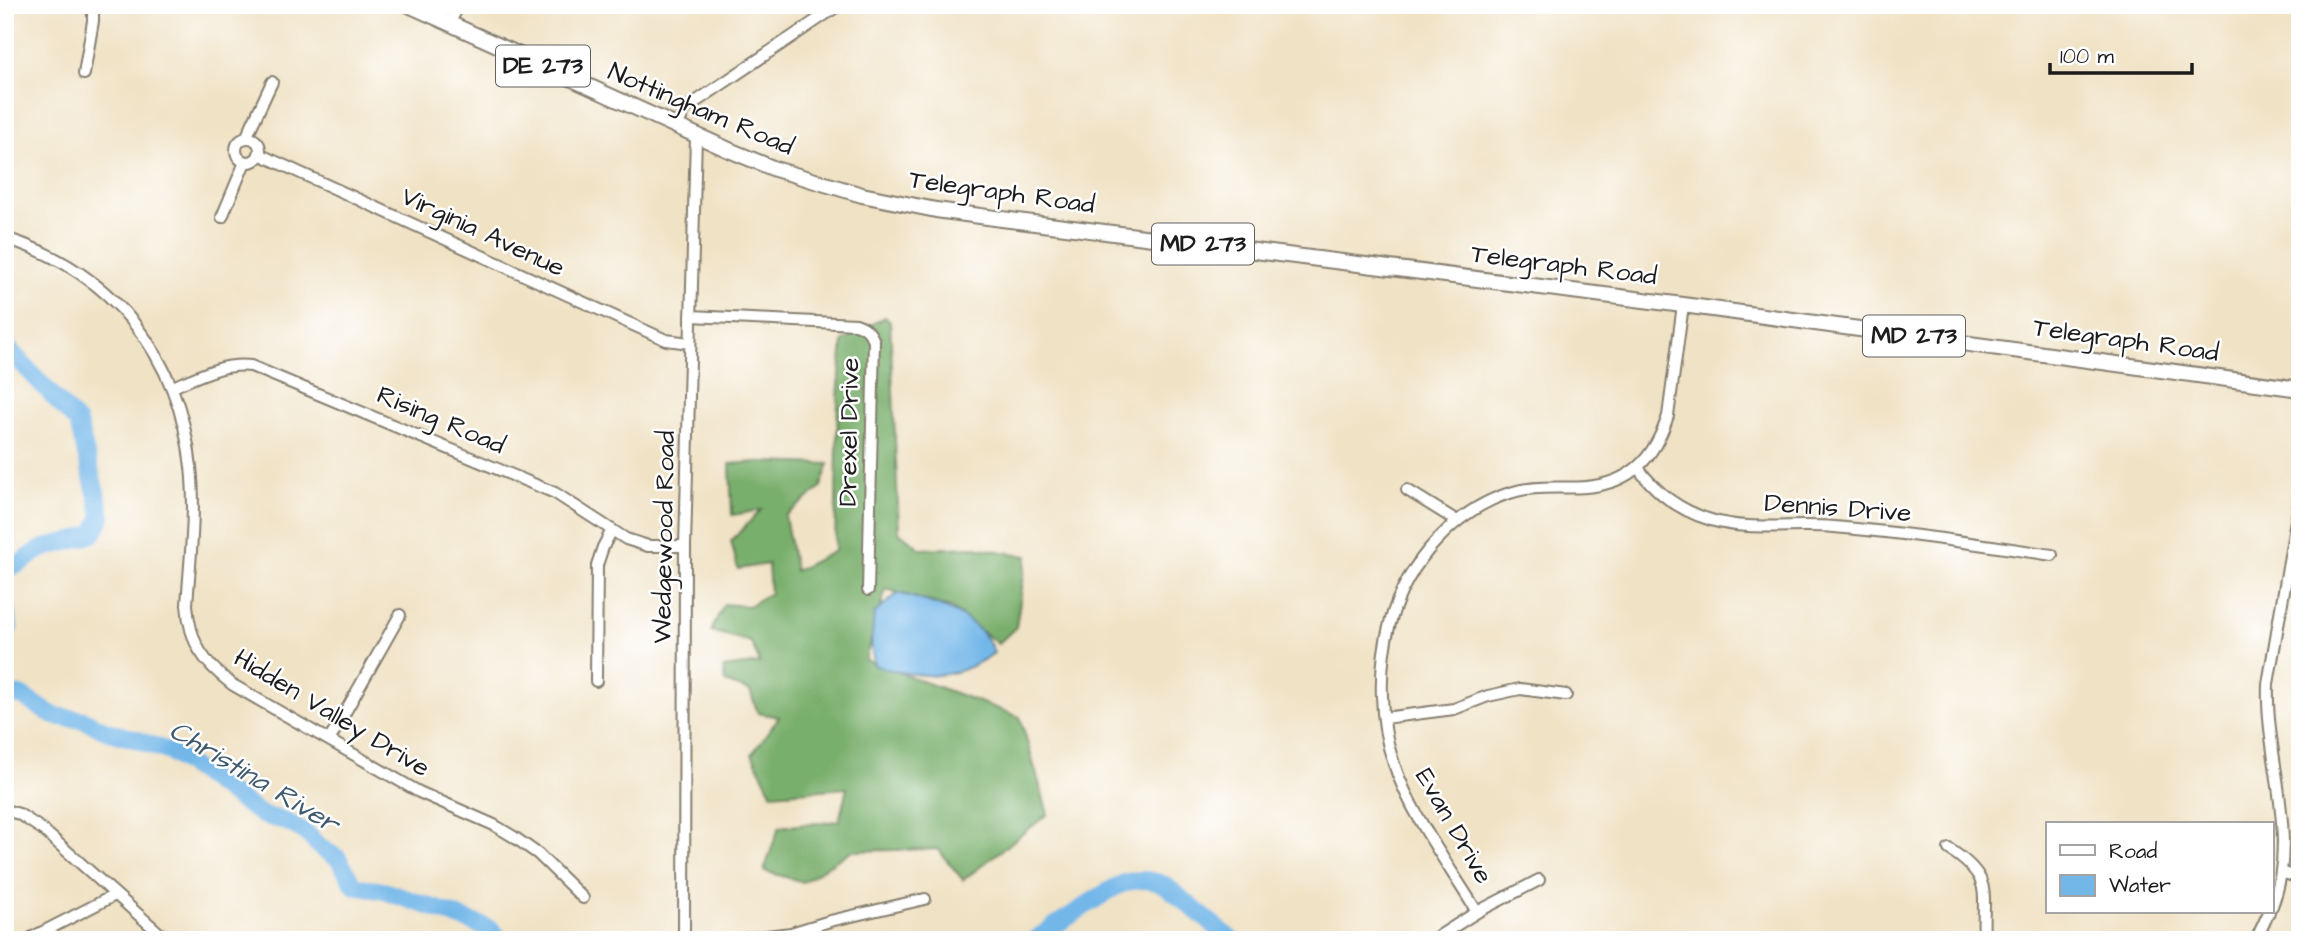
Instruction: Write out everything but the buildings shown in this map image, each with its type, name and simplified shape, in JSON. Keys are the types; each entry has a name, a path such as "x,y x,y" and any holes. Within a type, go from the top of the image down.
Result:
{"main road":[{"name":"Nottingham Road","path":"408,5 696,136 765,165 822,184"},
{"name":"Telegraph Road","path":"822,184 907,204 1002,219 1683,304 2300,389"}],"street":[{"path":"84,74 93,5"},
{"path":"449,24 460,5"},
{"path":"677,127 685,109 839,5"},
{"path":"259,154 255,160 245,162 238,157 236,149 239,142 246,138 272,82"},
{"name":"Wedgewood Road","path":"684,940 685,546 696,136"},
{"name":"Virginia Avenue","path":"246,138 257,143 259,154 666,340 690,342"},
{"path":"222,217 245,162"},
{"name":"Hidden Valley Drive","path":"5,238 49,254 81,273 110,296 141,332 173,387 191,466 193,508 187,605 189,622 194,642 215,671 233,685 419,792 494,825 514,837 538,854 583,898"},
{"name":"Evan Drive","path":"1478,912 1409,801 1389,748 1384,718 1384,660 1395,607 1420,560 1457,521 1476,508 1516,491 1597,485 1623,478 1638,468 1652,452 1668,416 1683,304"},
{"name":"Drexel Drive","path":"691,316 856,324 865,327 871,334 874,341 868,590"},
{"name":"Rising Road","path":"173,387 227,366 251,366 264,370 555,494 637,543 648,546 685,546"},
{"name":"Dennis Drive","path":"1638,468 1652,487 1668,500 1714,521 1751,526 1831,526 2052,555"},
{"path":"1407,489 1457,521"},
{"path":"2274,898 2281,872 2282,837 2268,712 2268,684 2300,498"},
{"path":"596,681 597,565 612,530"},
{"path":"330,739 400,615"},
{"path":"1384,718 1454,709 1489,696 1520,689 1566,695"},
{"path":"5,810 19,814 42,830 167,940"},
{"path":"1949,849 1967,861 1983,882 1986,904 1984,940"},
{"path":"2281,872 2300,878"},
{"path":"1433,940 1478,912 1539,880"},
{"path":"27,940 115,895"},
{"path":"735,940 791,933 925,899"},
{"path":"2256,940 2268,914"}],"green space":[{"path":"885,317 890,321 899,532 921,549 975,547 1027,556 1016,627 998,644 951,608 886,589 865,660 1020,717 1048,814 963,880 938,849 851,851 803,882 764,871 779,827 839,821 847,788 772,794 752,754 779,717 758,713 750,691 725,682 723,668 760,663 751,642 711,631 724,604 748,606 770,593 768,564 738,569 731,541 761,510 732,515 730,464 829,464 820,489 785,516 795,571 835,551 838,397 843,341"}],"water":[{"path":"898,593 941,606 967,619 987,639 994,653 964,669 936,675 908,673 875,666 871,647 874,614"}],"waterway":[{"name":"Christina River","path":"5,345 78,423 102,516 94,533 45,548 18,564 5,567"},
{"name":"Christina River","path":"5,603 9,628 5,633"},
{"name":"Christina River","path":"5,697 20,695 54,716 84,720 106,731 170,752 262,815 285,821 304,831 321,848 338,858 355,886 384,891 491,929 501,940"},
{"name":"Christina River","path":"1035,940 1113,888 1142,880 1165,885 1232,940"}]}
